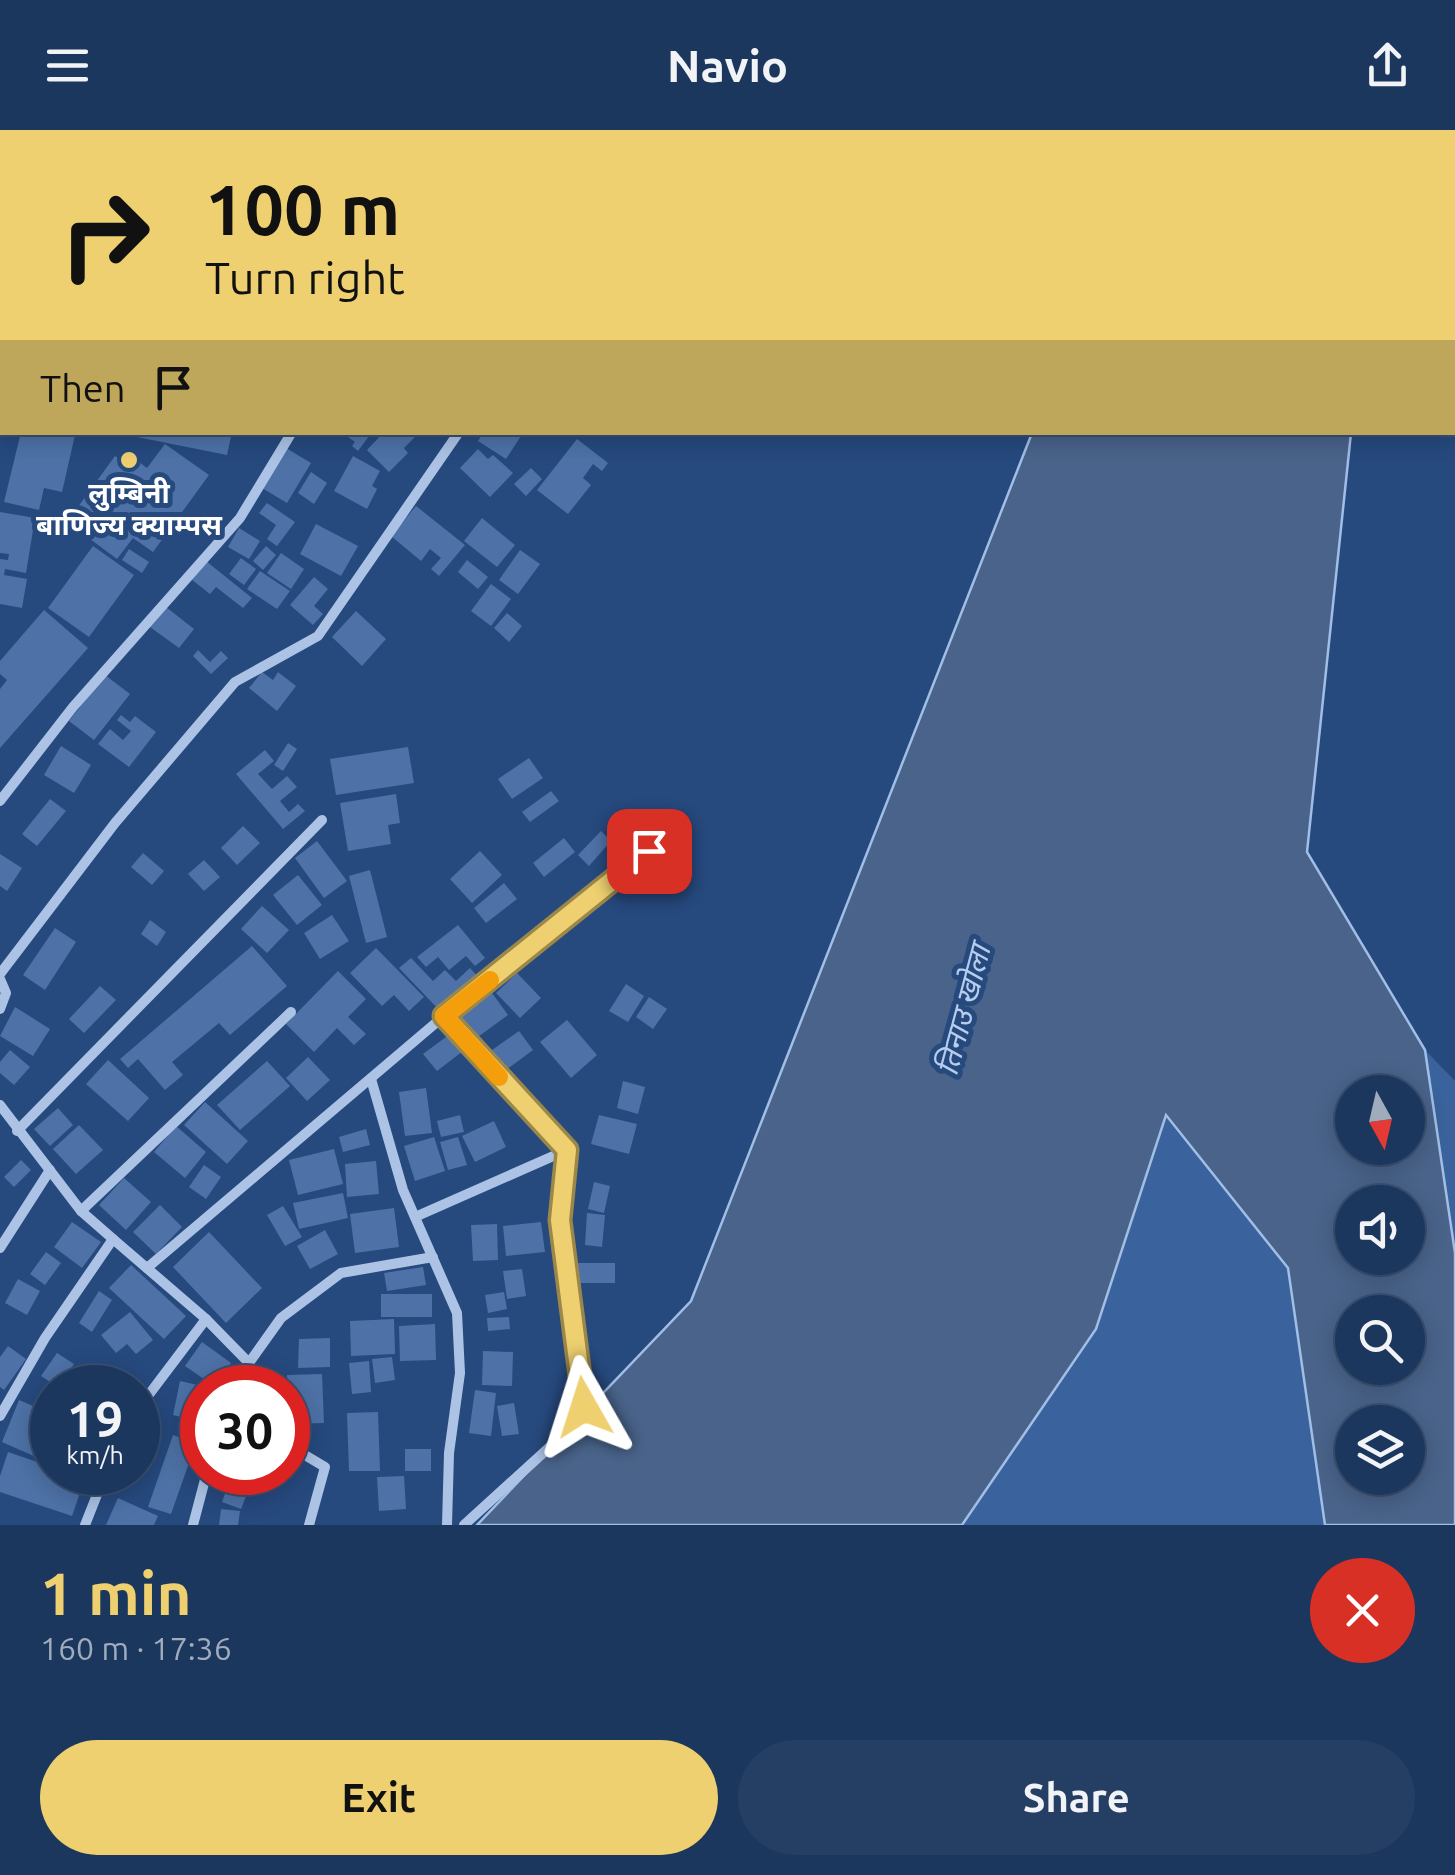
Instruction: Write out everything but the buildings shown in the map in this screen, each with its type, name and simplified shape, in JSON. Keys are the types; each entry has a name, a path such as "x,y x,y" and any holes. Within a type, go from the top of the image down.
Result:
{"street":[{"path":"0,801 72,707 240,518 290,435"},
{"path":"0,1009 6,993 0,976 115,823 236,682 318,636 457,435"},
{"path":"17,1131 322,820"},
{"path":"147,1268 444,1016 649,851"},
{"path":"81,1211 290,1012"},
{"path":"444,1016 567,1150 560,1220 584,1407 553,1444 464,1525"},
{"path":"371,1079 404,1190 458,1313 460,1373 449,1453 447,1525"},
{"path":"0,1105 81,1211 206,1318 249,1363 281,1318 340,1273 433,1257"},
{"path":"415,1217 567,1150"},
{"path":"0,1248 50,1170"},
{"path":"0,1416 45,1338 114,1239"},
{"path":"160,1380 206,1318"},
{"path":"309,1525 324,1467 310,1458"},
{"path":"84,1525 96,1495"},
{"path":"193,1525 201,1495"}],"shaded area":[{"path":"1425,1050 1455,1081 1455,1253"},
{"path":"1166,1114 1288,1268 1325,1525 962,1525 1096,1329"}],"water":[{"name":"तिनाउ खोला","path":"1031,435 1351,435 1307,852 1425,1050 1455,1253 1455,1525 1325,1525 1288,1268 1166,1115 1096,1329 962,1525 477,1525 691,1301"}],"slow traffic":[{"path":"490,980 444,1016 499,1077"}],"place":[{"name":"लुम्बिनी बाणिज्य क्याम्पस","path":"129,460"}],"route":[{"path":"584,1407 560,1220 567,1150 444,1016 649,851"}]}
